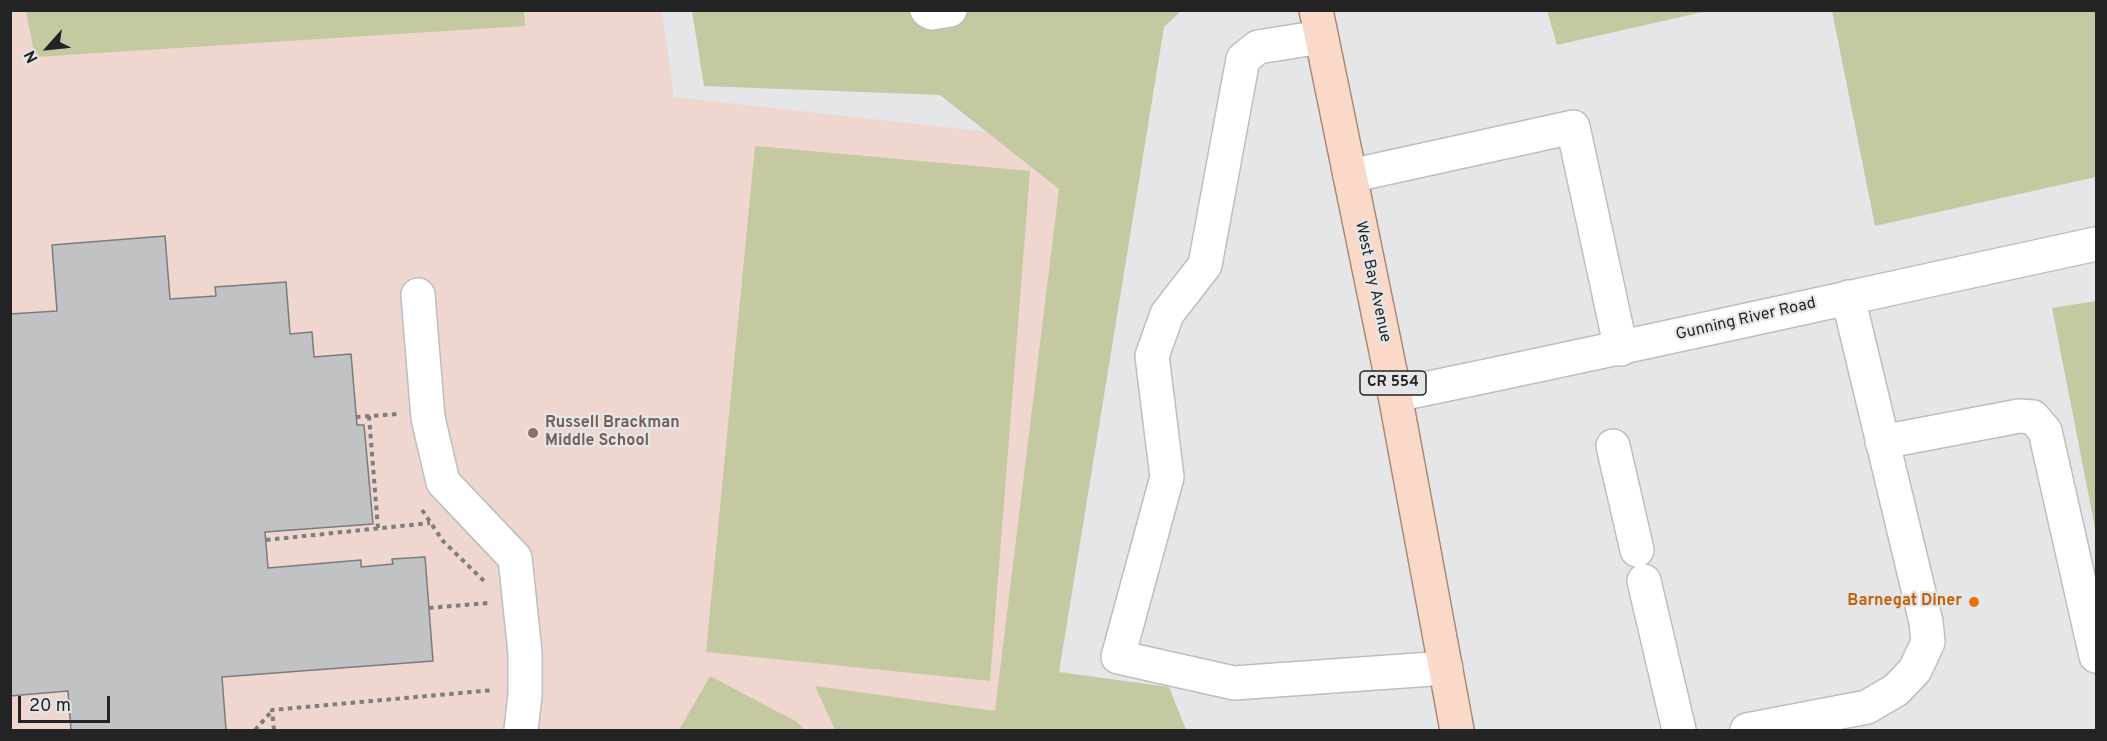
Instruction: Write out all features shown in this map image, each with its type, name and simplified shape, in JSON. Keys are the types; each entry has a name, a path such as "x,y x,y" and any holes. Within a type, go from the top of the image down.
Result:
{"main road":[{"name":"West Bay Avenue","path":"1318,24 1395,395 1457,730"}],"street":[{"path":"927,10 932,14 950,10"},
{"path":"1318,24 1258,47 1243,59 1205,265 1167,315 1152,356 1167,477 1118,657 1234,683 1446,668"},
{"path":"1350,176 1573,127 1621,349"},
{"name":"Gunning River Road","path":"1395,395 1621,349 1848,297 2097,244"},
{"path":"418,295 428,418 443,482 515,558 525,653 525,696 521,730"},
{"path":"1747,730 1867,707 1896,690 1915,670 1928,642 1926,622 1848,297"},
{"path":"1882,442 2019,416 2033,417 2045,431 2097,656"},
{"path":"1613,447 1679,730"}],"path":[{"path":"356,417 402,414"},
{"path":"369,416 378,529"},
{"path":"422,509 430,523 456,555 484,580 488,588"},
{"path":"266,540 430,523"},
{"path":"429,608 493,602 492,596"},
{"path":"255,730 272,710 503,690"},
{"path":"272,710 274,730"}],"shaded area":[{"name":"Russell Brackman Middle School","path":"10,11 662,11 674,97 1079,142 1029,730 11,730"}],"green space":[{"path":"524,10 525,26 35,57 26,11"},
{"path":"1547,10 1707,10 1707,11 1557,45"},
{"path":"692,11 1181,11 1164,27 1059,672 1169,687 1186,730 835,730 815,686 995,711 1059,189 940,95 704,86"},
{"path":"1832,11 2096,11 2096,177 1875,226"},
{"path":"755,146 1030,171 990,681 706,652"},
{"path":"2096,301 2096,533 2052,308"},
{"path":"710,676 797,722 805,730 679,730"}],"building":[{"path":"165,236 170,299 216,296 215,287 286,282 290,334 312,332 314,357 351,354 357,425 364,425 373,524 265,532 268,568 361,560 361,567 393,564 392,559 425,557 433,661 222,677 226,730 71,730 68,691 10,696 10,314 57,311 52,245"}],"place":[{"name":"Russell Brackman Middle School","path":"533,433"},
{"name":"Barnegat Diner","path":"1974,602"}]}
